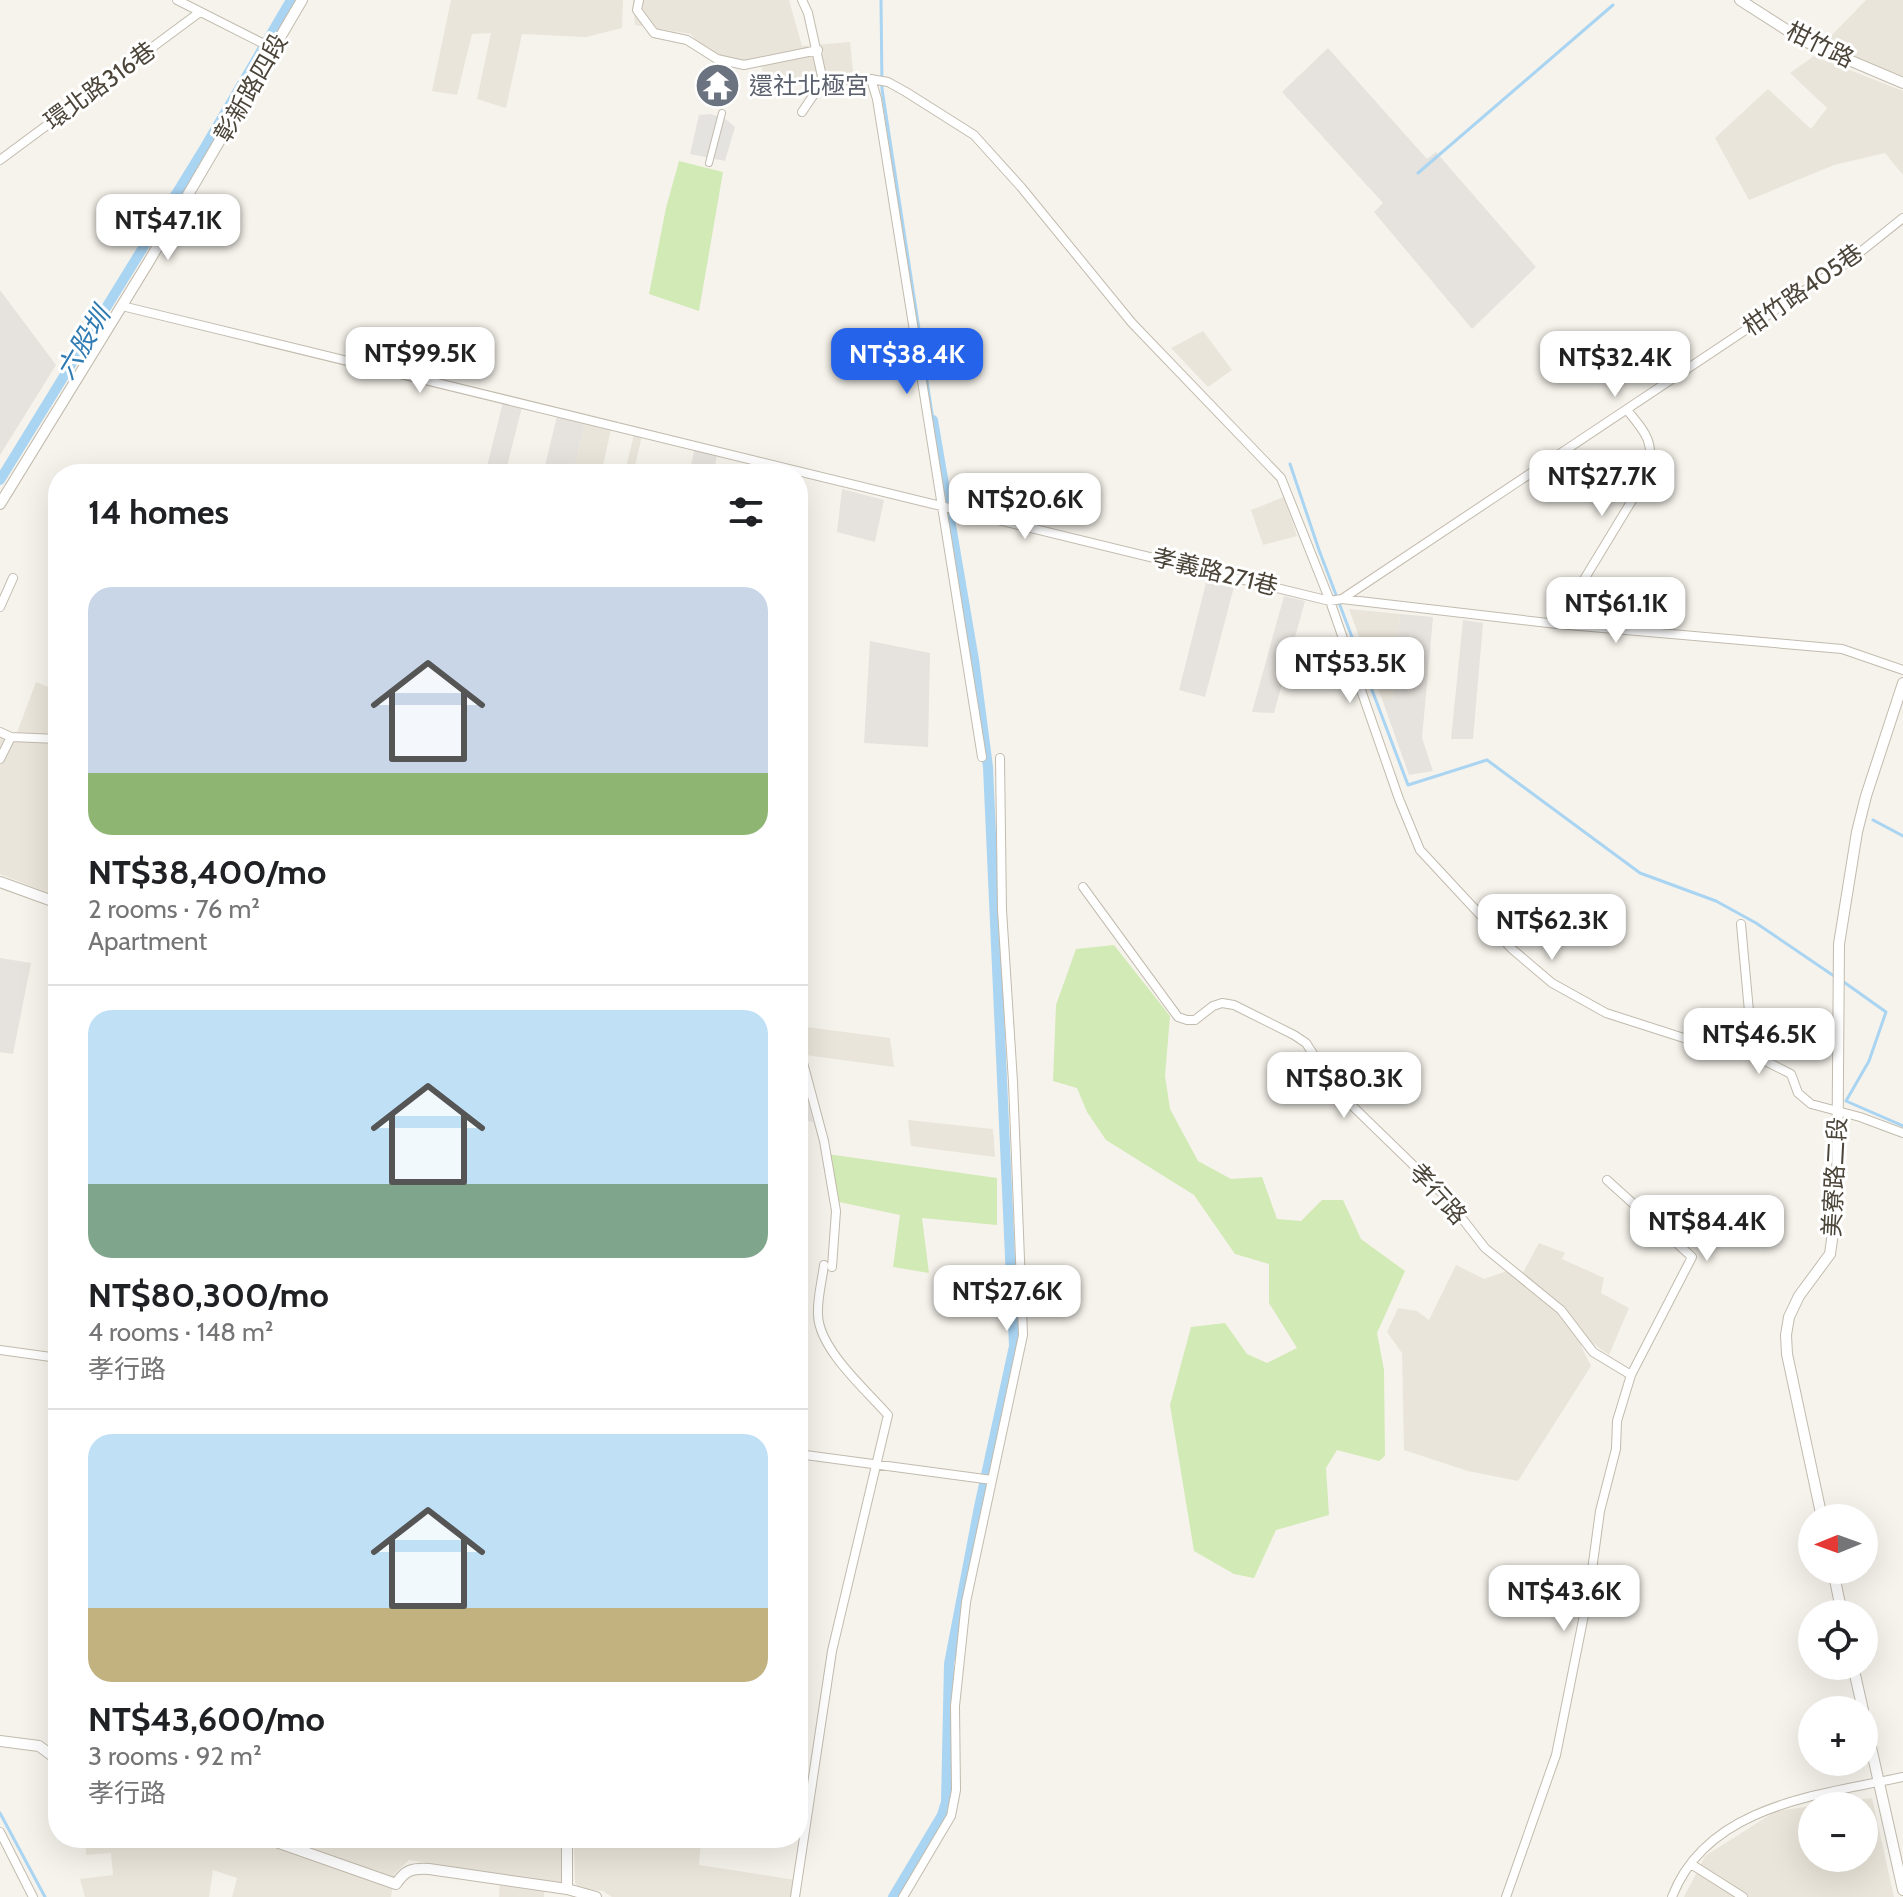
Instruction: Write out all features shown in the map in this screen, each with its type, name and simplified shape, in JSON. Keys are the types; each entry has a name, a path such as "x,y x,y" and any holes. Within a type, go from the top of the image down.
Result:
{"street":[{"path":"177,0 274,49"},
{"name":"彰新路四段","path":"0,504 122,306 302,0"},
{"path":"639,0 637,10 654,33 687,40 717,59 744,65 818,50"},
{"path":"802,0 818,50 823,81 802,112"},
{"name":"柑竹路","path":"1740,0 1804,41 1903,83"},
{"name":"環北路316巷","path":"0,160 200,12"},
{"path":"823,81 871,79 897,87 974,135 1132,323 1200,397 1272,466 1281,478 1330,601 1399,799 1420,850 1512,949 1552,983 1606,1013 1724,1051 1753,1055 1791,1074 1798,1093 1811,1104 1903,1133"},
{"path":"871,79 877,99 982,757"},
{"path":"709,163 722,113"},
{"name":"柑竹路405巷","path":"1342,599 1849,261 1903,218"},
{"name":"孝義路271巷","path":"122,306 775,464"},
{"path":"1557,624 1648,474 1651,446 1627,410"},
{"name":"孝義路271巷","path":"808,472 1330,601"},
{"path":"0,607 13,578"},
{"path":"1330,601 1342,599 1557,624 1842,649 1903,670"},
{"name":"美寮路二段","path":"1819,1504 1787,1354 1786,1335 1789,1317 1799,1296 1830,1254 1837,1204 1839,944 1866,796 1903,683"},
{"path":"0,732 11,737 48,739"},
{"path":"0,759 11,737"},
{"path":"903,1897 951,1816 956,1790 955,1706 966,1602 1023,1335 1013,1082 1002,910 1000,758"},
{"path":"0,882 48,899"},
{"name":"孝行路","path":"1083,887 1178,1017 1195,1020 1213,1006 1222,1003 1234,1005 1306,1043 1337,1091 1443,1194 1485,1248 1561,1310 1593,1352 1631,1375"},
{"path":"1741,924 1753,1055"},
{"path":"808,1081 824,1141 836,1211 818,1315 822,1333 829,1348 888,1415 832,1651 808,1811"},
{"path":"1506,1897 1556,1755 1590,1585 1600,1511 1616,1449 1617,1421 1631,1375 1692,1257 1607,1180"},
{"path":"0,1350 48,1357"},
{"path":"808,1455 992,1480"},
{"path":"0,1741 39,1746 48,1752"},
{"path":"1877,1776 1903,1890"},
{"path":"1672,1897 1691,1864 1723,1830 1766,1809 1903,1777"},
{"path":"0,1832 33,1897"},
{"path":"293,1848 396,1884 402,1874 413,1868 567,1889 596,1897"},
{"path":"567,1848 567,1889"},
{"path":"795,1897 802,1848"},
{"path":"1691,1864 1743,1897"}],"shaded area":[{"path":"451,0 623,0 622,28 586,37 522,34 506,108 477,99 491,33 472,34 457,95 432,91"},
{"path":"633,0 789,0 802,46 850,42 853,72 767,82 759,61 732,61 707,54 691,34 635,25"},
{"path":"1866,0 1903,0 1903,78 1827,47 1831,36"},
{"path":"1328,48 1427,159 1436,152 1536,267 1472,329 1374,212 1383,203 1282,92"},
{"path":"1814,56 1903,91 1903,175 1885,153 1834,165 1749,200 1715,138 1768,89 1811,129 1827,108 1790,73"},
{"path":"711,114 735,127 725,161 690,154 699,115"},
{"path":"0,290 56,365 0,455"},
{"path":"1203,331 1232,370 1208,387 1171,348"},
{"path":"503,402 522,407 508,464 488,464"},
{"path":"557,416 585,423 575,464 545,464"},
{"path":"585,423 611,429 603,464 575,464"},
{"path":"634,434 642,436 635,464 627,464"},
{"path":"695,447 717,454 716,464 691,464"},
{"path":"842,489 884,500 875,542 837,532"},
{"path":"1284,497 1297,536 1263,545 1251,510"},
{"path":"1208,575 1235,583 1205,697 1179,690"},
{"path":"1284,596 1305,601 1274,713 1252,712"},
{"path":"1349,609 1400,614 1393,700 1382,699"},
{"path":"1400,614 1433,617 1422,738 1433,771 1409,775 1382,699 1393,699"},
{"path":"1463,620 1483,623 1473,739 1451,739"},
{"path":"870,641 930,653 928,747 864,743"},
{"path":"36,682 48,687 48,893 0,874 0,733 15,738"},
{"path":"0,958 31,963 13,1054 0,1052"},
{"path":"808,1027 890,1038 894,1067 808,1055"},
{"path":"808,1102 813,1122 808,1121"},
{"path":"908,1120 993,1129 995,1157 911,1146"},
{"path":"1539,1243 1565,1253 1562,1259 1604,1278 1601,1293 1629,1308 1609,1355 1587,1339 1581,1346 1591,1366 1518,1481 1468,1471 1404,1450 1402,1353 1387,1332 1398,1308 1417,1311 1429,1320 1456,1265 1484,1279 1507,1271 1518,1282"},
{"path":"1798,1808 1798,1872 1878,1872 1878,1825 1894,1897 1684,1897 1705,1856 1776,1811"},
{"path":"86,1848 563,1848 563,1883 545,1882 544,1897 499,1897 500,1875 409,1860 394,1874 391,1897 232,1897 237,1878 213,1870 209,1897 85,1897 80,1879 113,1875 111,1853 86,1855"},
{"path":"574,1848 700,1848 699,1865 796,1880 794,1897 612,1897 603,1891 578,1888 575,1882"}],"green space":[{"path":"679,161 723,172 699,311 649,294"},
{"path":"1114,945 1170,1016 1165,1076 1170,1109 1198,1161 1231,1179 1262,1177 1277,1219 1301,1221 1322,1200 1343,1200 1361,1239 1405,1271 1377,1333 1384,1370 1385,1456 1379,1461 1337,1450 1326,1468 1329,1515 1276,1530 1254,1578 1234,1574 1194,1551 1170,1405 1191,1327 1225,1323 1247,1354 1267,1363 1297,1348 1269,1303 1269,1264 1235,1254 1194,1195 1106,1140 1087,1112 1077,1088 1053,1081 1056,1005 1076,949"},
{"path":"827,1154 997,1178 997,1225 922,1218 929,1273 893,1267 900,1215 839,1202"}],"waterway":[{"name":"六股圳","path":"0,480 205,147 291,0"},
{"path":"881,0 882,89 933,420"},
{"path":"1418,173 1613,5"},
{"path":"893,1897 942,1815 946,1802 949,1664 1014,1346 988,767 974,660 933,420"},
{"path":"1290,464 1319,550 1408,785 1487,760 1640,873 1716,901 1756,923 1834,976"},
{"path":"1873,820 1903,836"},
{"path":"1841,980 1886,1012 1869,1061 1846,1101 1903,1126"},
{"path":"0,1813 45,1897"}],"place":[{"name":"還社北極宮","path":"718,86"}]}
